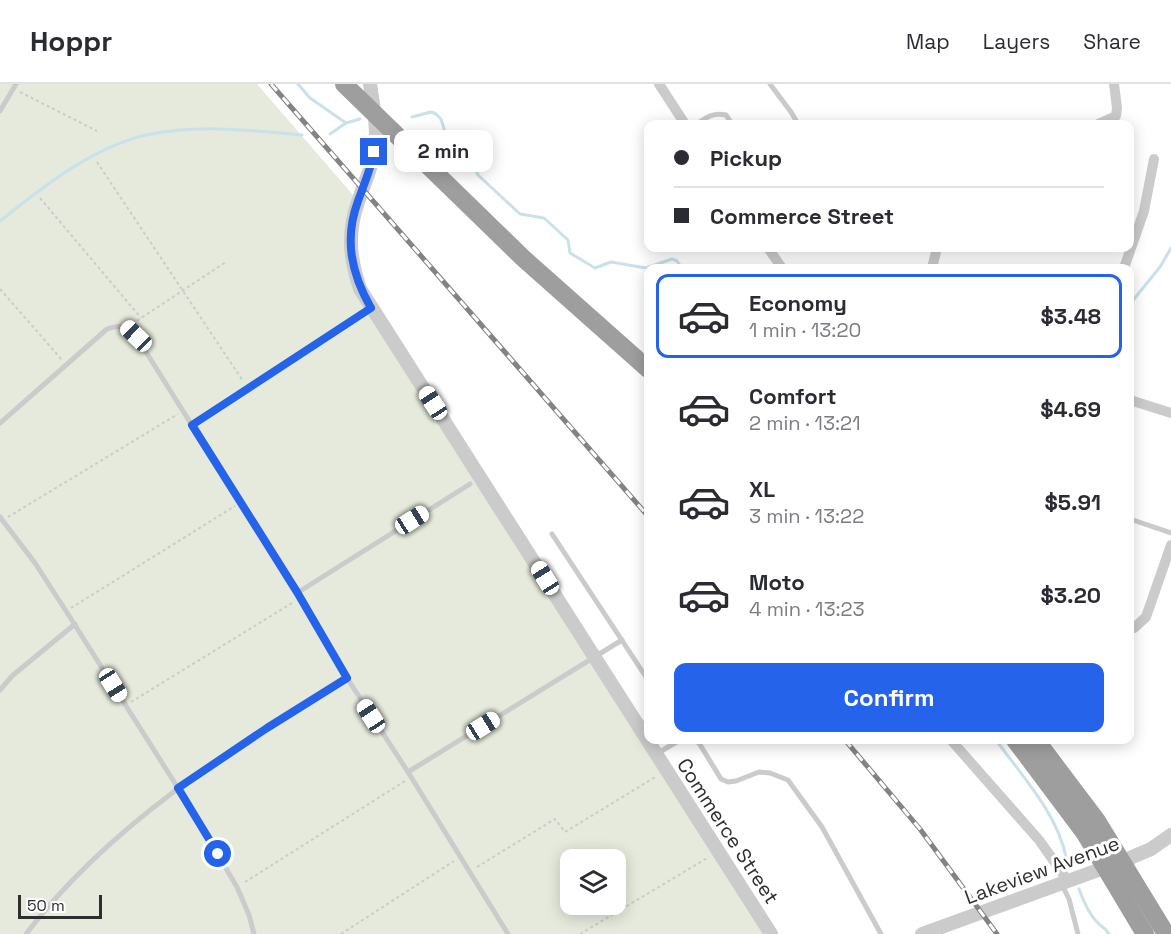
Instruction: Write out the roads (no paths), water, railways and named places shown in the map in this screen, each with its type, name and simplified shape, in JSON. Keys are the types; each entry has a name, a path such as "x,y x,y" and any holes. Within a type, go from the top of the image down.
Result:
{"highway":[{"path":"344,84 516,251 644,365"},
{"path":"367,88 527,246 644,350"},
{"path":"1018,744 1115,864 1166,934"},
{"path":"1039,744 1074,788 1115,864 1145,934"}],"street":[{"path":"659,84 682,120"},
{"path":"1108,120 1116,116 1114,84"},
{"name":"Commerce Street","path":"367,88 374,114 374,152 355,212 350,245 353,269 360,289 644,736"},
{"path":"1134,240 1144,211 1154,159"},
{"path":"1134,401 1171,413"},
{"path":"1134,628 1146,617 1171,545"},
{"name":"Commerce Street","path":"649,744 771,934"},
{"path":"955,744 1040,840 1065,882"},
{"name":"Lakeview Avenue","path":"922,934 1115,864 1151,849 1171,835"}],"lane":[{"path":"770,84 796,120"},
{"path":"0,111 15,86"},
{"path":"704,120 712,115 720,114 726,115 729,120"},
{"path":"192,425 371,308"},
{"path":"0,423 108,329 117,326 127,327 136,336 508,934"},
{"path":"298,595 470,484"},
{"path":"2,518 75,624 178,788 237,887 254,934"},
{"path":"1134,520 1171,533"},
{"path":"552,534 644,674"},
{"path":"0,690 12,676 75,624"},
{"path":"410,774 622,640"},
{"path":"26,934 49,905 88,865 178,788 347,678"},
{"path":"656,755 674,744"},
{"path":"700,744 721,779 736,781 759,772 770,773 788,780 822,827 881,934"},
{"path":"1065,882 1078,934"}],"waterway":[{"path":"298,84 310,98 346,123"},
{"path":"412,117 431,112 436,114 441,119 446,135 478,175 520,214 544,218 568,240 570,253 595,268 611,262 644,268"},
{"path":"330,134 346,123 360,119"},
{"path":"0,221 68,170 106,149 146,135 204,129 302,135"},
{"path":"1134,299 1160,267 1171,248"},
{"path":"658,264 672,259 679,264"},
{"path":"999,744 1047,810 1066,857"},
{"path":"1079,889 1093,917 1109,934"}],"railway":[{"path":"271,84 644,511"},
{"path":"848,744 920,829 997,934"}]}
